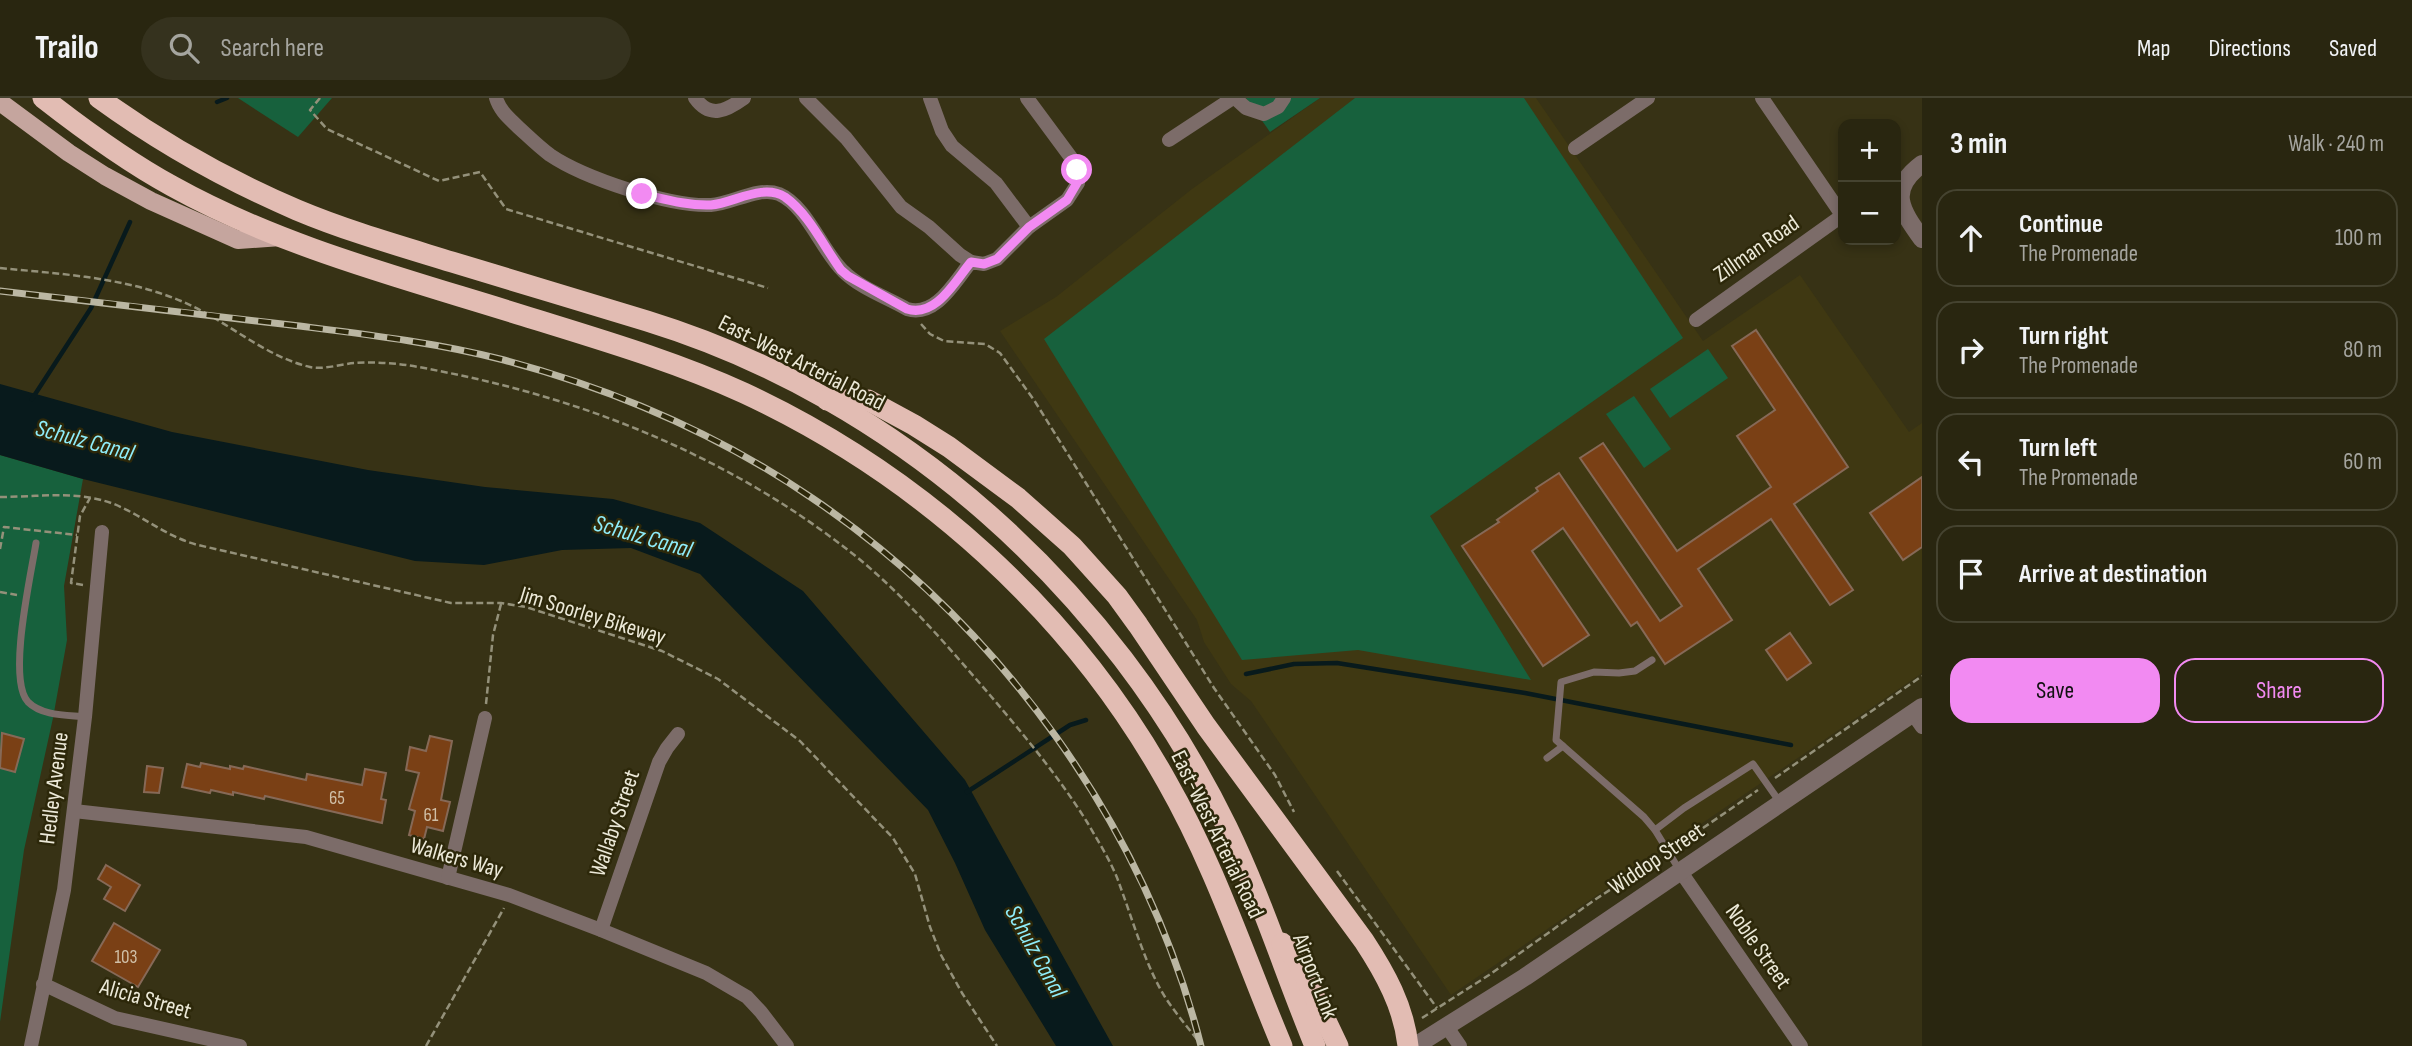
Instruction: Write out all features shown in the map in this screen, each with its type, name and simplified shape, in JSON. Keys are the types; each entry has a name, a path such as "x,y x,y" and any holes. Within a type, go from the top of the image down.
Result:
{"highway":[{"name":"East-West Arterial Road","path":"43,98 98,140 162,180 211,206 281,237 363,266 614,344 707,377 788,415 893,479 965,535 1031,598 1081,656 1149,752 1177,800 1213,873 1282,1046"},
{"name":"East-West Arterial Road","path":"104,100 197,161 299,211 376,239 689,335 760,365 884,434 969,497 1040,563 1089,615 1152,697 1203,781 1238,852 1268,925"},
{"path":"825,400 868,400 949,447 1018,498 1093,569 1138,625 1212,734 1364,941 1387,978 1398,1003 1406,1027 1408,1046"},
{"path":"1268,925 1297,960 1338,1046"},
{"name":"Airport Link","path":"1268,925 1315,1046"}],"main road":[{"name":"East-West Arterial Road","path":"0,102 87,165 151,201 238,240 281,237"}],"street":[{"path":"496,98 505,114 550,155 623,188 657,198 699,204 727,202 762,193 780,195 794,205 841,270 907,309 916,311 935,304 971,262"},
{"path":"695,98 704,108 716,112 725,111 744,98"},
{"path":"806,98 846,138 901,207 929,227 960,256 971,262 984,264 997,259 1029,227 1067,200 1075,189 1078,177 1074,163 1027,98"},
{"path":"929,98 942,131 952,146 996,183 1029,227"},
{"path":"1169,141 1234,98 1246,108 1257,110 1274,100 1284,98"},
{"path":"1575,148 1648,98"},
{"path":"1762,98 1838,208"},
{"path":"1901,191 1904,183 1922,164"},
{"path":"1901,208 1922,239"},
{"name":"Zillman Road","path":"1696,320 1838,219"},
{"name":"Hedley Avenue","path":"31,1046 64,890 85,717 102,532"},
{"name":"Widdop Street","path":"1415,1046 1681,872 1781,803 1919,716"},
{"path":"448,878 485,718"},
{"name":"Wallaby Street","path":"601,930 659,762 678,734"},
{"name":"Walkers Way","path":"74,811 306,837 509,895 706,973 731,987 761,1012 788,1046"},
{"name":"Noble Street","path":"1681,872 1801,1046"},
{"name":"Alicia Street","path":"43,984 115,1018 240,1046"},
{"path":"1447,1027 1460,1046"}],"lane":[{"path":"36,543 18,662 21,689 29,702 43,711 85,717"},
{"path":"1652,660 1635,671 1594,671 1561,682 1556,740 1655,830 1681,872"},
{"path":"1547,758 1563,746"},
{"path":"1655,830 1752,764 1781,803"}],"path":[{"path":"320,98 310,110 327,129 439,181 480,172 506,209 768,288"},
{"path":"0,268 120,283 156,291 185,302 290,361 315,369 381,362 440,371 591,411 662,438 778,501 846,548 891,589 958,657 1027,738 1087,822 1118,878 1134,926 1164,996 1202,1046"},
{"path":"916,311 925,330 943,341 985,344 1000,353 1034,400 1214,688 1275,775 1296,816"},
{"name":"Jim Soorley Bikeway","path":"0,497 67,495 90,498 116,505 167,533 198,545 451,603 502,603 526,607 662,651 718,678 800,741 893,838 915,874 941,955 961,993 997,1046"},
{"path":"90,498 79,516 71,583 97,587"},
{"path":"0,592 27,597"},
{"path":"485,718 493,635 502,603"},
{"path":"1336,869 1437,1008"},
{"path":"426,1046 509,895"}],"shaded area":[{"path":"1320,98 1536,98 1703,341 1800,275 1909,432 1922,423 1922,673 1451,995 1251,701 1231,684 1204,642 1197,620 1000,331 1056,297 1192,189"}],"green space":[{"path":"238,98 332,98 298,137"},
{"path":"1246,98 1320,98 1270,132"},
{"path":"1355,98 1524,98 1683,338 1430,516 1531,680 1358,650 1242,660 1044,339"},
{"path":"1708,349 1728,378 1670,418 1650,389"},
{"path":"1634,396 1671,449 1644,468 1606,414"},
{"path":"0,455 83,479 64,586 67,640 24,850 0,1022"}],"water":[{"name":"Schulz Canal","path":"0,384 172,432 368,470 485,487 613,499 700,523 803,591 965,780 1113,1046 1056,1046 985,930 928,810 700,574 631,548 562,550 484,565 415,561 83,479 0,455"}],"building":[{"path":"1756,330 1848,467 1794,504 1853,590 1830,605 1771,519 1698,569 1732,620 1665,664 1637,622 1631,626 1563,528 1532,551 1589,635 1543,666 1462,546 1499,522 1497,520 1538,491 1536,488 1559,473 1660,621 1682,606 1580,458 1603,443 1677,551 1771,487 1737,436 1775,410 1732,346"},
{"path":"1922,477 1922,547 1903,560 1870,513"},
{"path":"1790,633 1811,663 1787,680 1766,650"},
{"path":"2,733 24,739 15,772 0,768"},
{"path":"430,736 452,741 441,800 450,802 443,831 427,827 424,839 409,835 415,811 409,809 419,773 406,770 410,747 426,751"},
{"path":"201,763 230,769 230,766 243,769 244,766 306,780 307,774 362,785 365,769 386,773 381,799 386,800 382,823 265,796 264,799 233,792 233,795 211,790 210,793 182,787 187,764 200,767"},
{"path":"147,766 163,768 159,793 144,792"},
{"path":"106,865 140,885 125,911 104,899 111,887 98,879"},
{"path":"114,923 160,950 138,987 92,961"}],"waterway":[{"path":"217,102 227,98"},
{"path":"32,399 91,308 130,222"},
{"path":"1246,674 1294,664 1337,663 1525,693 1791,745"},
{"path":"967,792 1070,725 1086,720"}],"railway":[{"path":"0,291 425,343 504,360 585,385 664,416 776,475 812,498 880,549 944,606 1003,669 1056,737 1103,809 1143,885 1176,964 1201,1046"}],"route":[{"path":"642,194 677,202 712,205 762,193 776,193 794,205 848,276 907,309 916,311 925,310 935,304 971,262 984,264 997,259 1019,235 1067,200 1077,183 1077,170"}]}
